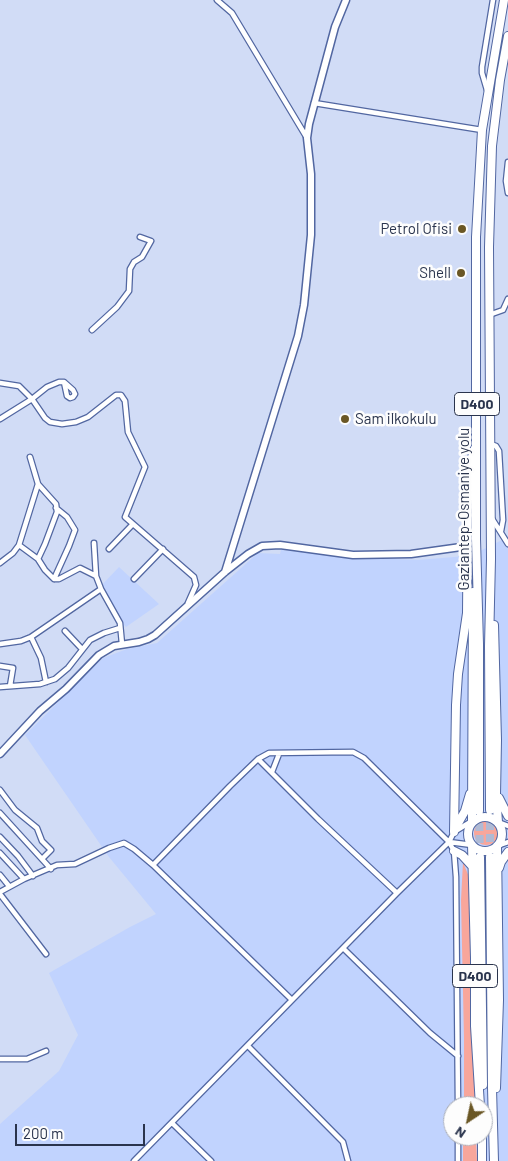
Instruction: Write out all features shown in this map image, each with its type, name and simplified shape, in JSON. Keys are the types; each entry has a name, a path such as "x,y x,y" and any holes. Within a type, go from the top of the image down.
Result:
{"highway":[{"name":"Gaziantep-Osmaniye yolu","path":"479,811 476,247 482,130 504,0"},
{"name":"Gaziantep-Osmaniye yolu","path":"490,810 489,646 492,558 488,316 492,146 500,80 508,36"},
{"path":"454,832 456,705 467,605 468,497 471,460 477,443"},
{"name":"D400","path":"492,558 495,586 496,791 498,822 502,834 497,846 499,1048 494,1125"},
{"name":"D400","path":"477,562 473,587 472,822 468,828 467,835 472,845 474,1026 480,1096"},
{"name":"D400","path":"454,832 472,787"},
{"name":"D400","path":"496,791 508,816"},
{"path":"472,822 476,818 485,816 498,822"},
{"path":"472,845 484,851 489,851 497,846"},
{"path":"454,851 462,855 473,867"},
{"name":"D400","path":"498,870 508,852"},
{"path":"480,857 481,1096"},
{"path":"490,857 494,1161"},
{"path":"482,1146 482,1161"}],"street":[{"path":"216,0 232,13 307,138"},
{"path":"225,572 290,366 304,305 309,260 312,199 312,174 307,138 314,103 335,28 346,0"},
{"path":"488,91 482,67 493,0"},
{"path":"314,103 482,130"},
{"path":"508,162 506,187 508,193"},
{"path":"92,330 117,307 129,291 130,269 134,262 142,257 151,242 140,237"},
{"path":"488,316 503,310 508,299"},
{"path":"0,419 47,387 64,382"},
{"path":"0,383 19,386 32,399 45,418 50,422 62,424 76,422 88,417 116,395 121,395 124,401 128,432 146,467 125,517 194,577 196,585 192,597 182,610"},
{"path":"490,444 496,446 499,451 503,520 501,531"},
{"path":"30,456 38,484 56,504 57,512 46,544 38,559"},
{"path":"0,563 13,553 19,545 38,484"},
{"path":"54,579 75,530 67,517 56,508"},
{"path":"491,517 508,544"},
{"path":"109,549 133,524"},
{"path":"94,543 96,576 120,623 122,644"},
{"path":"19,545 38,559 54,579 59,580 80,568 96,576"},
{"path":"0,754 35,716 66,689 98,655 114,646 148,640 225,572 248,554 262,546 280,545 353,555 411,554 468,546"},
{"path":"134,579 163,549"},
{"path":"0,644 21,641 31,637 101,589"},
{"path":"0,687 40,684 55,679 68,668 90,640 120,628"},
{"path":"65,631 82,649"},
{"path":"31,637 41,658 46,682"},
{"path":"0,666 13,668 10,686"},
{"path":"153,865 230,786 258,759 269,753 353,752 364,758 449,842 454,851 456,877 458,1096"},
{"path":"272,772 279,754"},
{"path":"258,759 318,819 397,893"},
{"path":"0,790 15,810 37,828 42,841 51,850 42,859"},
{"path":"0,813 51,869"},
{"path":"134,1161 449,842 454,832 472,822"},
{"path":"498,822 508,826"},
{"path":"0,838 34,876"},
{"path":"449,842 472,845"},
{"path":"497,846 508,842"},
{"path":"46,954 0,893 9,886 57,865 75,864 124,843 153,865 292,1000"},
{"path":"0,853 24,879"},
{"path":"0,876 9,886"},
{"path":"344,949 430,1033 458,1056"},
{"path":"248,1046 343,1142 348,1161"},
{"path":"0,1059 27,1059 46,1050"},
{"path":"172,1123 211,1161"},
{"path":"458,1146 458,1161"}],"shaded area":[{"path":"508,537 508,1161 0,1161 0,1124 59,1071 78,1035 49,973 156,914 109,857 25,735 103,658 127,649 157,643 258,553 280,554 281,550 418,560 466,556 466,558"},
{"path":"119,567 159,604 126,627 118,619 99,588"},
{"path":"486,821 491,822 497,828 497,838 491,844 486,845 481,844 475,838 474,833 475,828 481,822"},
{"path":"463,862 469,877 475,1096 464,1096 461,900"},
{"path":"463,1146 476,1146 477,1161 463,1161"}],"tunnel":[{"path":"490,810 490,857"},
{"path":"479,811 480,857"}],"place":[{"name":"Petrol Ofisi","path":"462,229"},
{"name":"Shell","path":"461,273"},
{"name":"Sam ilkokulu","path":"345,419"}]}
